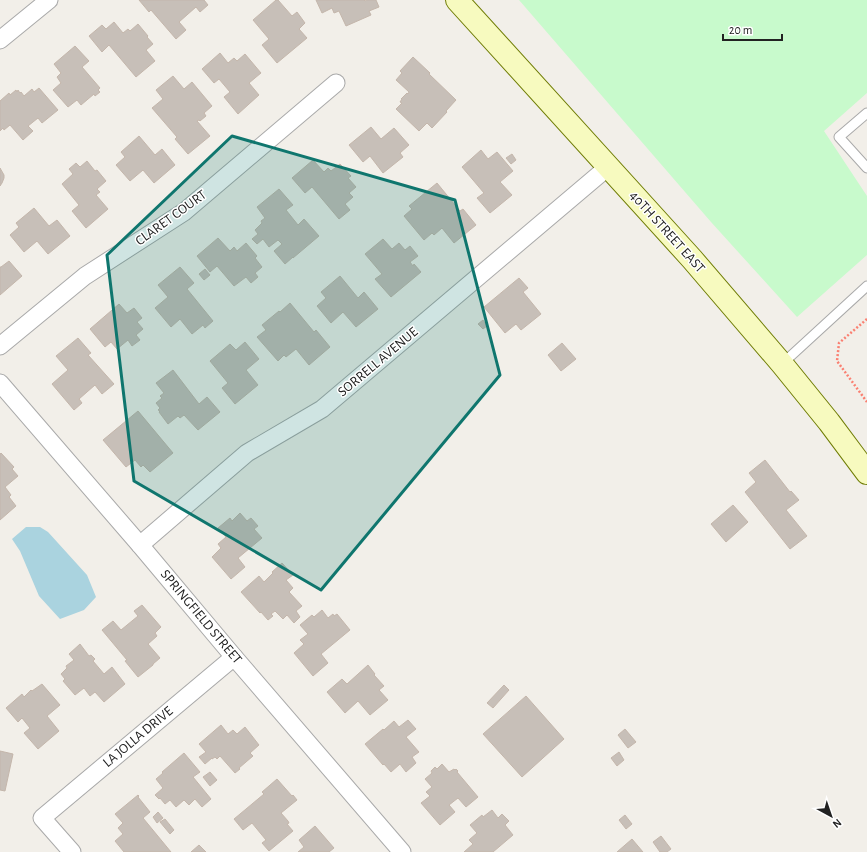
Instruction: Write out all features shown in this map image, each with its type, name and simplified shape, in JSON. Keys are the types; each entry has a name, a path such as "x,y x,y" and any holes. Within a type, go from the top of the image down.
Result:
{"main road":[{"name":"40TH STREET EAST","path":"457,0 692,259 782,364 829,422 867,473"}],"street":[{"path":"0,40 49,0"},
{"name":"CLARET COURT","path":"0,346 85,276 184,212 336,83"},
{"name":"SORRELL AVENUE","path":"140,545 247,453 322,409 608,167"},
{"name":"SPRINGFIELD STREET","path":"0,383 402,852"},
{"name":"LA JOLLA DRIVE","path":"72,852 42,818 234,657"}],"lane":[{"path":"867,113 839,137 867,168"},
{"path":"782,364 867,286"}],"path":[{"path":"867,319 839,343 837,361 867,402"}],"highlighted area":[{"path":"232,136 455,200 500,375 321,590 134,481 107,255"}],"green space":[{"path":"519,0 867,0 867,93 824,131 867,196 867,255 797,317 711,222"}],"water":[{"path":"26,527 40,527 48,532 87,575 96,597 84,610 60,619 39,596 20,551 12,539"}],"building":[{"path":"139,0 204,0 208,5 200,12 196,7 179,22 186,30 176,39 151,10 149,12"},
{"path":"276,0 278,0 292,16 297,12 305,23 299,29 307,38 277,63 262,45 269,39 253,20"},
{"path":"316,0 376,0 379,7 369,11 371,15 346,26 339,11 334,13 332,8 322,13"},
{"path":"114,22 123,33 128,29 130,31 138,24 153,44 146,50 155,61 136,77 109,45 102,52 89,36 102,25 106,29"},
{"path":"75,46 89,61 82,67 100,88 98,90 100,92 95,96 94,94 81,105 77,100 68,107 53,90 61,83 57,77 61,73 54,64"},
{"path":"220,53 228,63 234,58 237,61 245,54 261,73 249,83 259,95 238,114 224,97 230,92 219,79 214,83 202,69"},
{"path":"413,57 456,100 432,128 427,123 419,131 396,109 402,103 400,102 401,99 409,92 396,80 402,73 400,71"},
{"path":"173,76 184,89 192,82 212,106 204,113 206,116 200,121 197,121 210,136 188,154 175,139 177,137 152,108 163,99 156,90"},
{"path":"39,88 58,110 42,123 38,118 28,126 33,131 23,140 10,125 4,130 3,128 0,131 0,101 9,93 10,95 16,90 17,92 18,90 20,93 21,92 24,96 32,89 34,92"},
{"path":"371,127 381,139 394,128 409,145 400,153 403,157 383,173 370,156 363,162 349,145"},
{"path":"139,136 155,155 162,149 175,165 154,183 143,170 130,181 116,165 125,157 121,152"},
{"path":"481,150 488,159 497,152 513,171 500,182 512,195 490,213 477,198 484,193 462,167"},
{"path":"512,154 516,160 511,164 506,158"},
{"path":"313,160 324,172 328,168 331,171 340,164 351,176 348,178 356,187 349,193 353,197 345,204 350,210 339,219 312,187 305,193 292,178"},
{"path":"87,161 106,181 97,189 100,192 96,195 108,209 86,228 72,211 79,205 62,184 73,174 69,169 76,163 80,167"},
{"path":"0,168 4,178 0,186"},
{"path":"437,183 460,211 463,209 476,225 454,243 442,228 434,235 432,233 424,240 404,216 412,209 409,206"},
{"path":"279,189 293,205 286,210 298,225 304,219 319,236 285,264 274,251 282,244 278,240 269,247 263,239 257,244 252,239 258,234 255,230 265,218 257,207"},
{"path":"34,208 49,226 57,220 70,236 48,254 37,241 24,252 10,235 19,227 16,223"},
{"path":"218,238 230,251 234,247 237,251 246,243 257,256 255,258 262,267 255,273 258,277 251,283 246,277 234,286 217,266 210,272 197,256"},
{"path":"383,239 392,249 399,243 405,250 410,246 418,256 410,262 413,266 414,264 421,272 391,297 375,279 382,274 365,254"},
{"path":"9,261 22,276 0,295 0,267"},
{"path":"180,267 194,283 187,289 213,321 205,328 203,325 192,334 180,319 171,327 155,308 168,297 158,285"},
{"path":"205,269 210,275 204,280 199,274"},
{"path":"340,276 358,298 364,292 378,309 356,327 343,312 331,323 317,306 326,298 321,292"},
{"path":"519,278 528,288 523,292 541,314 521,330 516,324 505,333 484,307"},
{"path":"290,303 314,332 316,330 330,347 309,365 296,349 286,357 284,355 278,361 257,337 266,330 262,325"},
{"path":"119,304 127,313 134,308 142,318 137,322 143,329 136,335 140,340 132,346 128,340 117,349 111,342 105,347 90,329"},
{"path":"483,320 487,326 483,329 478,324"},
{"path":"78,338 91,353 88,355 114,384 102,394 95,385 79,399 82,403 74,410 52,384 68,370 56,356"},
{"path":"245,342 259,359 246,370 258,385 235,404 222,388 228,383 210,361 230,344 236,350"},
{"path":"562,343 576,359 561,371 548,355"},
{"path":"173,370 199,404 207,397 220,412 198,430 184,415 180,418 178,416 168,424 158,410 160,408 156,403 162,398 160,396 164,393 156,383"},
{"path":"138,411 173,453 150,472 143,465 141,467 135,460 126,467 103,440"},
{"path":"1,453 14,467 12,469 18,476 5,487 11,495 9,497 16,506 0,520 0,454"},
{"path":"765,460 790,492 791,491 799,500 786,510 807,536 790,549 745,492 756,482 749,473"},
{"path":"733,505 748,522 726,542 711,524"},
{"path":"240,513 247,521 251,518 258,526 254,529 262,538 238,558 245,567 231,579 212,557 221,548 218,544 226,537 218,528 230,518 232,521"},
{"path":"282,563 293,575 286,580 293,588 289,592 302,606 296,611 300,617 294,623 287,615 283,619 275,611 271,614 273,616 268,620 241,592 259,576 264,582"},
{"path":"142,605 161,627 155,633 157,636 148,644 160,658 138,677 125,661 127,660 102,630 113,621 121,630 138,616 134,611"},
{"path":"322,610 328,618 333,614 334,616 337,614 350,630 321,654 328,663 313,676 294,653 304,644 300,640 308,634 300,625 312,615 314,617"},
{"path":"80,644 89,656 91,655 95,659 93,661 104,674 112,667 125,684 104,702 95,692 90,696 84,688 75,695 63,681 65,679 61,674 67,668 66,666 74,660 69,654"},
{"path":"368,665 375,674 374,675 384,686 379,690 388,700 370,715 358,701 345,713 327,692 342,679 347,684"},
{"path":"42,684 60,705 47,716 59,731 38,749 24,733 30,728 22,718 18,722 6,708 22,694 24,697 31,690 32,691"},
{"path":"504,685 509,690 493,708 487,703"},
{"path":"526,696 564,739 522,777 483,734"},
{"path":"408,720 416,729 406,737 419,752 412,757 416,763 406,772 400,764 391,772 365,744 394,721 399,727"},
{"path":"221,725 228,734 233,730 237,734 245,727 259,745 250,753 253,756 235,773 220,756 217,759 215,757 212,758 205,764 199,757 206,752 199,744"},
{"path":"625,729 636,742 628,748 618,735"},
{"path":"0,751 13,754 5,791 0,790"},
{"path":"619,752 624,760 617,766 611,758"},
{"path":"184,753 200,772 193,777 211,799 202,807 195,799 189,805 184,800 176,807 170,800 165,804 155,795 163,788 156,779"},
{"path":"442,764 449,772 456,769 478,797 466,807 458,798 449,805 455,812 440,825 421,803 430,796 426,792 432,787 425,779 432,773 431,771 435,767 437,769"},
{"path":"210,772 217,780 210,786 203,777"},
{"path":"277,779 297,800 281,813 288,821 289,823 287,824 293,831 269,851 262,843 266,840 252,823 243,830 234,819 264,794 262,792"},
{"path":"138,795 150,812 143,818 171,852 124,852 115,841 123,834 118,828 123,823 115,814"},
{"path":"492,810 498,818 502,814 509,821 505,825 513,835 493,852 464,852 473,844 469,840 477,833 470,825 482,815 483,817"},
{"path":"158,812 163,818 157,823 153,817"},
{"path":"625,815 632,824 626,829 619,820"},
{"path":"165,819 174,830 170,834 160,822"},
{"path":"315,826 334,848 329,852 298,852 304,847 299,840"},
{"path":"661,836 671,849 667,852 660,852 653,842"},
{"path":"632,839 643,852 617,852"},
{"path":"199,845 206,852 191,852"}]}
